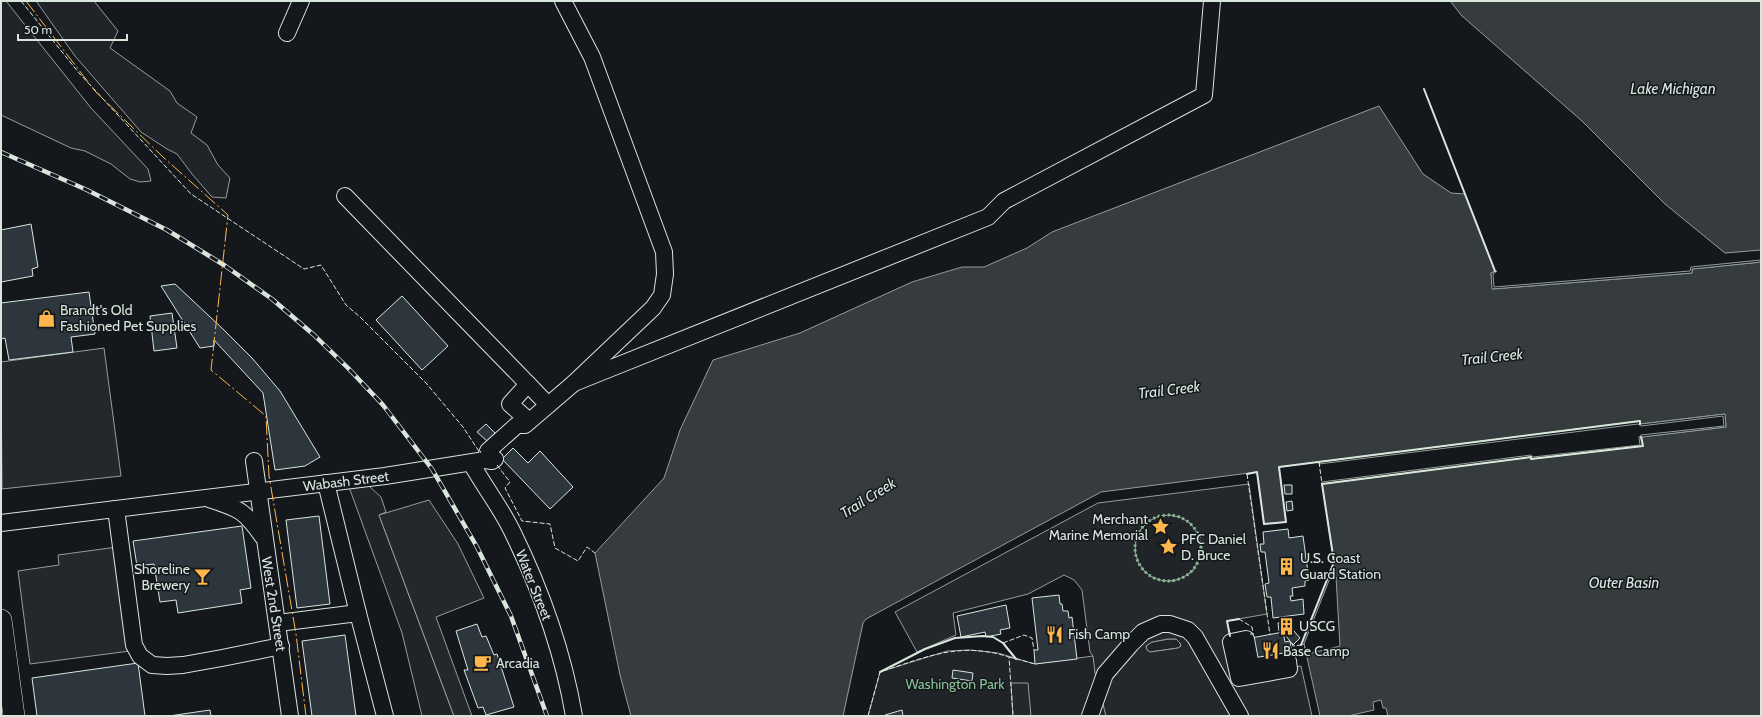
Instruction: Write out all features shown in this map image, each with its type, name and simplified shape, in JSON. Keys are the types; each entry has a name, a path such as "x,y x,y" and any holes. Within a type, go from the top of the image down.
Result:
{"main road":[{"path":"1,620 14,716"}],"street":[{"path":"287,33 301,1"},
{"path":"478,462 517,425 527,423 574,383 653,308 662,295 665,274 664,252 592,57 563,1"},
{"path":"574,383 988,218 1004,201 1204,95 1212,1"},
{"path":"346,196 548,405"},
{"path":"527,423 510,404 528,384"},
{"name":"West 2nd Street","path":"254,461 290,716"},
{"name":"Wabash Street","path":"1,523 385,476 478,462"},
{"name":"Water Street","path":"478,462 512,530 541,597 563,663 574,716"},
{"path":"326,483 385,716"},
{"name":"Wabash Street","path":"205,498 237,509 244,513 264,538"},
{"path":"116,509 134,645 140,656 152,665 183,665 281,646"},
{"path":"278,623 358,613"},
{"path":"1090,716 1102,680 1111,666 1143,632 1161,624 1170,624 1188,630 1195,638 1240,716"}],"green space":[{"path":"1,1 6,1 91,108 148,169 151,181 140,182 130,179 111,164 85,151 71,148 1,115"},
{"path":"36,1 94,1 118,31 110,48 170,91 177,103 197,117 191,133 207,145 218,165 230,178 226,198 212,197 177,154 141,132 75,56"},
{"path":"369,486 381,497 386,512 379,515 454,716 422,716 402,633 349,487"},
{"path":"1168,515 1181,518 1191,525 1198,535 1201,548 1198,561 1191,571 1181,578 1168,581 1155,578 1145,571 1138,561 1135,548 1138,535 1145,525 1155,518"},
{"path":"1176,639 1181,646 1178,648 1150,652 1146,650 1146,646 1152,642"},
{"name":"Washington Park","path":"970,650 998,653 1035,664 1093,656 1106,716 868,716 880,672 947,651"}],"shaded area":[{"path":"104,348 121,476 2,489 1,362"},
{"path":"1249,484 1267,614 1227,621 1240,678 1301,666 1312,716 1106,716 1095,673 1093,656 1090,652 1082,590 1074,580 1064,575 1028,594 953,613 956,635 917,652 895,612 1098,503","holes":["1170,515 1180,517 1190,523 1196,531 1200,541 1201,551 1193,571 1174,581 1164,581 1153,578 1144,571 1138,562 1135,551 1136,539 1141,529 1149,521 1159,516","1176,639 1181,646 1178,648 1150,652 1147,650 1146,646 1152,642"]},
{"path":"429,500 458,544 484,598 436,617 472,716 454,716 379,515"},
{"path":"117,547 130,651 30,664 18,571 59,565 58,555"},
{"path":"1011,683 1028,683 1031,716 1013,716"}],"water":[{"name":"Lake Michigan","path":"1450,1 1761,1 1761,250 1725,253 1665,204 1582,121 1462,16"},
{"path":"1379,106 1423,174 1451,193 1465,194 1495,271 1491,273 1493,289 1692,273 1692,269 1761,262 1761,716 1320,716 1304,644 1301,645 1334,562 1322,484 1531,457 1532,459 1642,446 1641,437 1726,427 1725,414 1640,424 1640,421 1279,467 1286,522 1264,524 1257,472 1101,492 866,619 863,623 843,716 631,716 620,675 595,553 664,478 680,430 713,360 800,333 912,282 962,267 984,267 1027,248 1052,232"}],"pier":[{"path":"1761,260 1761,262 1692,269 1692,273 1492,289 1491,273 1497,271 1493,274 1494,287 1690,271 1691,267"},
{"path":"1725,414 1726,427 1642,437 1643,446 1531,459 1531,457 1322,484 1322,482 1531,455 1533,457 1640,445 1639,437 1641,435 1724,426 1723,416 1641,426 1638,424 1319,464 1319,462 1640,421 1641,424"},
{"path":"1336,577 1340,646 1307,654 1304,644 1330,578"},
{"path":"1381,700 1383,708 1386,708 1388,716 1348,716 1374,710 1373,702"}],"building":[{"path":"31,224 38,267 32,269 33,276 1,282 1,230"},
{"path":"175,284 252,358 280,391 320,457 305,466 275,470 263,393 214,340 214,346 200,348 161,286"},
{"name":"Brandt's Old Fashioned Pet Supplies","path":"89,292 95,334 71,337 73,352 9,360 5,338 1,339 1,303"},
{"path":"402,296 448,346 422,370 376,320"},
{"path":"172,313 177,348 154,351 150,316"},
{"path":"486,424 495,433 487,441 477,432"},
{"path":"513,448 528,463 540,451 573,487 550,509 502,459"},
{"path":"1284,485 1292,485 1292,494 1285,494"},
{"path":"1292,501 1293,510 1287,511 1286,502"},
{"path":"319,516 330,604 297,608 286,520"},
{"name":"Shoreline Brewery","path":"242,526 251,588 240,590 242,603 178,613 176,600 160,602 154,564 137,566 133,541"},
{"name":"U.S. Coast Guard Station","path":"1288,529 1289,538 1303,536 1309,580 1305,581 1305,586 1292,588 1293,596 1290,596 1291,601 1303,599 1304,614 1273,618 1271,597 1267,597 1265,584 1269,583 1265,552 1261,552 1260,544 1264,544 1263,532"},
{"name":"Fish Camp","path":"1059,595 1060,604 1062,604 1063,611 1068,611 1069,618 1072,617 1077,659 1035,664 1034,650 1038,650 1032,598"},
{"path":"1006,605 1010,628 1000,630 1001,634 986,637 985,632 961,637 957,616"},
{"name":"USCG","path":"1292,621 1293,629 1279,631 1278,623"},
{"name":"Arcadia","path":"477,624 482,637 486,636 494,655 497,654 514,707 486,715 483,707 478,708 464,670 468,670 456,631"},
{"name":"USCG","path":"1293,630 1300,638 1293,645 1286,636"},
{"name":"Base Camp","path":"1283,632 1285,642 1290,641 1293,660 1251,667 1246,639"},
{"path":"345,635 356,716 312,716 302,641"},
{"path":"138,663 145,716 37,716 32,678"},
{"path":"953,670 973,673 972,681 952,678"},
{"path":"210,710 211,716 169,716"},
{"path":"902,710 903,716 885,715"}],"railway":[{"path":"1,152 87,190 167,230 224,265 272,299 314,335 348,368 383,405 432,469 477,547 511,616 547,716"}],"hedge":[{"path":"1168,515 1181,518 1191,525 1198,535 1201,548 1198,561 1191,571 1181,578 1168,581 1155,578 1145,571 1138,561 1135,548 1138,535 1145,525 1155,518 1168,515"}],"fence":[{"path":"21,1 79,73 191,194 304,269 321,265 346,305 426,383 463,427 480,453 481,451"},
{"path":"1319,462 1322,484"},
{"path":"497,465 510,482 505,488 522,521 550,524 555,548 578,561 587,547 595,553"},
{"path":"1247,474 1270,635 1271,634"},
{"path":"1239,619 1252,627 1253,634 1250,634"},
{"path":"1003,643 1024,635 1032,638 1034,650"},
{"path":"1292,643 1293,646 1301,645"},
{"path":"868,716 880,672 928,656 975,650 992,652 1009,657 1013,716"},
{"path":"1009,657 1035,664"}],"wall":[{"path":"1424,89 1495,271"},
{"path":"1247,474 1257,472 1264,524 1286,522 1279,467 1640,421 1640,424"},
{"path":"1301,645 1334,562 1322,484 1531,457 1531,459 1643,446 1641,437"},
{"path":"1230,636 1227,621 1239,619"},
{"path":"880,672 925,649 955,638 983,636 993,637 1003,643 1016,659"}],"power":[{"path":"26,1 95,91 163,157 228,215 211,370 266,416 269,476 296,634 306,716"}],"place":[{"name":"Brandt's Old Fashioned Pet Supplies","path":"47,318"},
{"name":"Merchant Marine Memorial","path":"1161,527"},
{"name":"PFC Daniel D. Bruce","path":"1168,547"},
{"name":"U.S. Coast Guard Station","path":"1287,566"},
{"name":"Shoreline Brewery","path":"203,577"},
{"name":"USCG","path":"1286,626"},
{"name":"Fish Camp","path":"1055,634"},
{"name":"Base Camp","path":"1270,651"},
{"name":"Arcadia","path":"483,663"}],"water label":[{"name":"Trail Creek","path":"1492,357"},
{"name":"Trail Creek","path":"1169,390"},
{"name":"Trail Creek","path":"868,498"},
{"name":"Outer Basin","path":"1624,583"}]}
